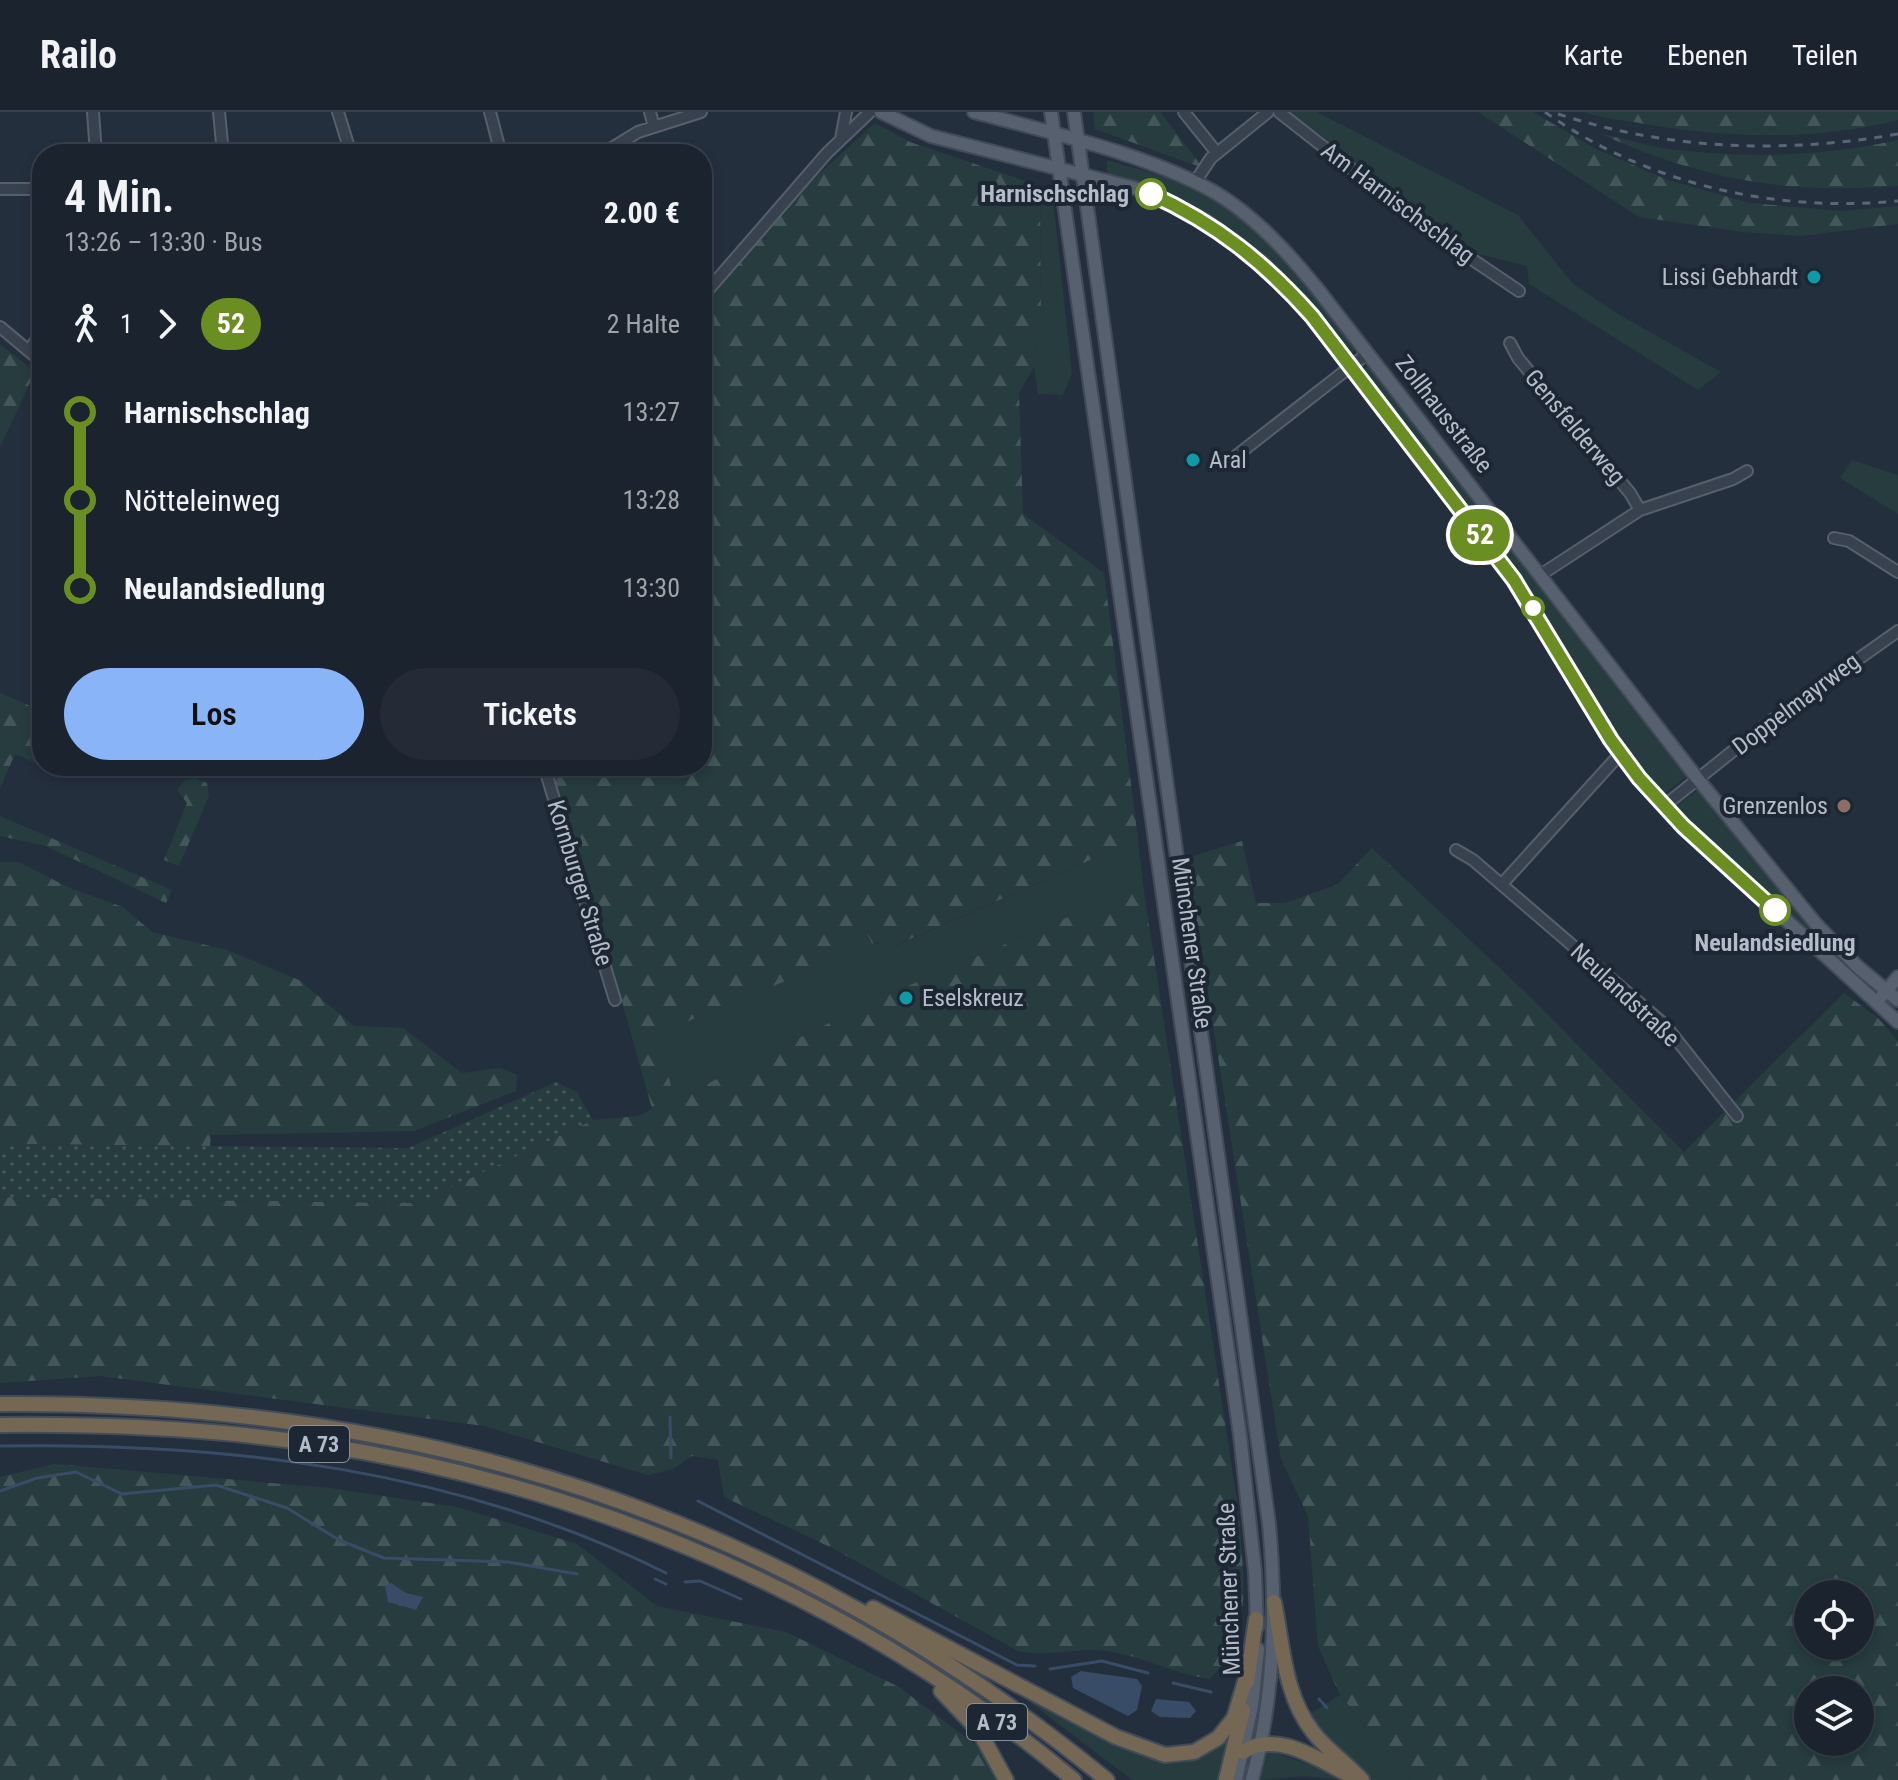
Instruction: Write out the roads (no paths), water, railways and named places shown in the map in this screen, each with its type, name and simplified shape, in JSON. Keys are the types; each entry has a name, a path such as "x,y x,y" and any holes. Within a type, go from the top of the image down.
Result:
{"highway":[{"name":"A 73","path":"0,1404 183,1409 359,1430 491,1460 581,1486 681,1523 824,1590 956,1668 1107,1780"},
{"name":"A 73","path":"0,1425 172,1429 342,1448 519,1489 678,1544 811,1606 918,1668 994,1719 1074,1780"},
{"path":"824,1590 893,1616 1116,1737 1149,1751 1175,1755 1203,1749 1225,1732 1245,1705"},
{"path":"1274,1602 1288,1679 1301,1714 1320,1740 1360,1780"},
{"path":"1226,1780 1251,1676 1256,1619"},
{"path":"918,1668 979,1731 1006,1780"},
{"path":"1243,1752 1261,1744 1308,1754 1360,1780"}],"main road":[{"name":"Zollhausstraße","path":"881,112 931,136 1082,173 1151,194 1206,221 1234,240 1286,287 1352,367 1524,594 1620,754 1664,806 1827,946 1898,1000"},
{"name":"Zollhausstraße","path":"974,112 1054,134 1195,182 1235,206 1280,245 1542,574 1827,946 1898,1022"},
{"name":"Münchener Straße","path":"1051,112 1240,1435 1254,1557 1256,1619"},
{"name":"Münchener Straße","path":"1074,112 1264,1476 1274,1602 1271,1678 1252,1780"},
{"path":"1877,1002 1898,977"},
{"name":"Münchener Straße","path":"1236,1780 1243,1752 1245,1705"}],"street":[{"path":"93,112 95,144"},
{"path":"219,112 222,144"},
{"path":"338,112 347,144"},
{"path":"490,112 498,144"},
{"path":"650,112 654,127"},
{"path":"621,144 654,127 701,112"},
{"path":"841,139 846,112"},
{"path":"712,286 841,139 870,112"},
{"path":"1184,112 1217,153"},
{"path":"1195,182 1217,153 1268,112"},
{"name":"Am Harnischschlag","path":"1279,112 1420,224 1519,291"},
{"path":"0,189 32,189"},
{"path":"0,327 32,354"},
{"name":"Gensfelderweg","path":"1510,343 1518,358 1630,493 1640,510"},
{"path":"29,351 32,346"},
{"path":"1236,456 1368,353"},
{"path":"1542,574 1640,510 1733,479 1747,471"},
{"path":"1834,538 1849,541 1898,572"},
{"name":"Doppelmayrweg","path":"1664,806 1823,682 1898,632"},
{"path":"1502,884 1620,754"},
{"name":"Kornburger Straße","path":"547,776 615,1000"},
{"name":"Neulandstraße","path":"1456,850 1502,884 1665,1025 1737,1116"}],"water":[{"path":"391,1583 406,1593 423,1597 416,1610 388,1602 385,1586"},
{"path":"1081,1671 1137,1679 1142,1686 1137,1710 1128,1716 1073,1688 1071,1677"},
{"path":"1156,1699 1189,1702 1196,1711 1190,1718 1160,1717 1151,1711"}],"waterway":[{"path":"670,1417 671,1458"},
{"path":"0,1446 171,1450 257,1457 341,1469 425,1486 507,1509 588,1538 666,1573"},
{"path":"0,1491 37,1478 76,1472 122,1494 216,1485 287,1508 339,1540 384,1558 508,1562 577,1574"},
{"path":"698,1501 1017,1665 1035,1666"},
{"path":"655,1579 666,1584"},
{"path":"685,1582 700,1581 741,1599"},
{"path":"1050,1669 1102,1661 1148,1673"},
{"path":"1173,1683 1211,1692"},
{"path":"1319,1699 1327,1708"}],"railway":[{"path":"1545,112 1625,158 1713,188 1805,202 1852,204 1898,201"},
{"path":"1558,114 1642,135 1727,145 1812,144 1898,134"}],"place":[{"name":"Harnischschlag","path":"1151,194"},
{"name":"Lissi Gebhardt","path":"1814,277"},
{"name":"Aral","path":"1193,460"},
{"name":"Grenzenlos","path":"1844,806"},
{"name":"Neulandsiedlung","path":"1775,910"},
{"name":"Eselskreuz","path":"906,998"}]}
